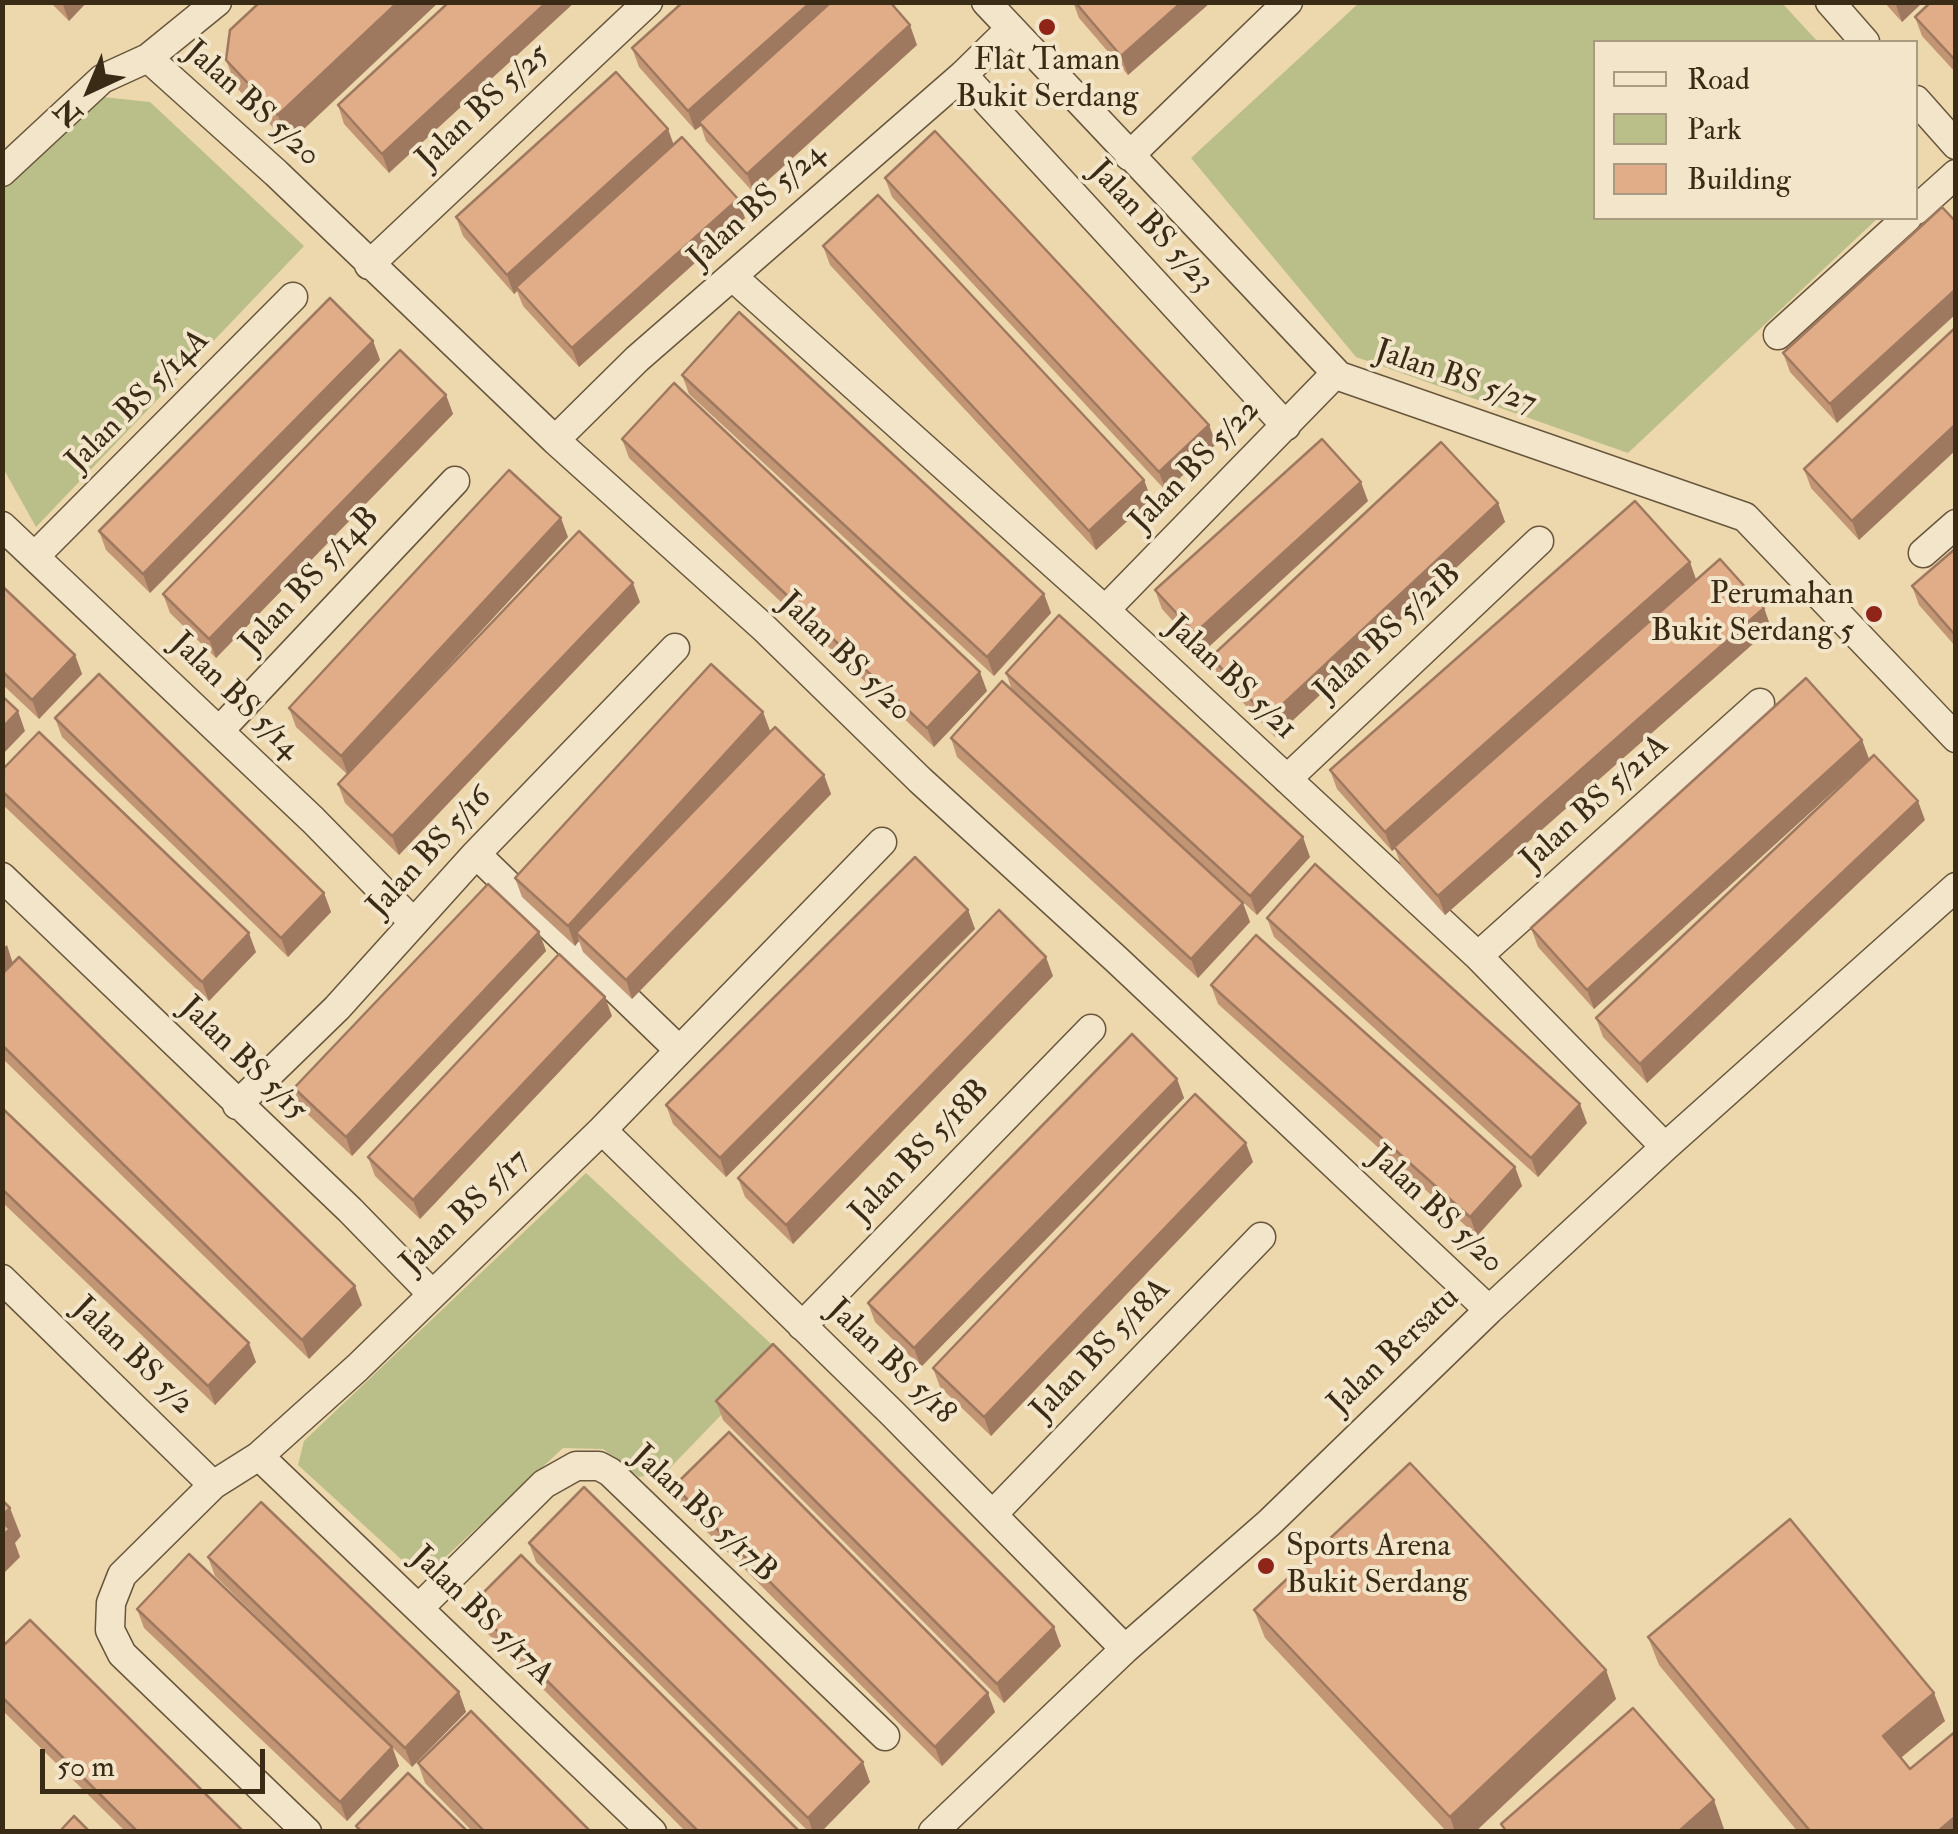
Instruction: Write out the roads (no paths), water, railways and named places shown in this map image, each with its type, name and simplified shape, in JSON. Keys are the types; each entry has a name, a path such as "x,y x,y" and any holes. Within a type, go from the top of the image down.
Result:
{"street":[{"path":"2,172 102,80 148,58 216,2"},
{"name":"Jalan BS 5/25","path":"369,265 648,2"},
{"name":"Jalan BS 5/27","path":"986,2 1336,373 1744,517 1956,738"},
{"path":"1129,156 1288,2"},
{"path":"1830,2 1863,40"},
{"name":"Jalan BS 5/24","path":"555,440 637,359 1010,30"},
{"name":"Jalan BS 5/20","path":"148,58 276,173 555,440 763,627 920,780 1058,904 1489,1310"},
{"name":"Jalan BS 5/23","path":"963,75 1286,426"},
{"path":"1918,102 1956,145"},
{"path":"1918,208 1956,174"},
{"path":"1778,335 1905,220"},
{"name":"Jalan BS 5/21","path":"733,277 1105,610 1478,956 1665,1147"},
{"name":"Jalan BS 5/14A","path":"35,556 293,297"},
{"name":"Jalan BS 5/22","path":"1105,610 1336,373"},
{"name":"Jalan BS 5/14B","path":"218,731 455,480"},
{"path":"1924,553 1956,524"},
{"name":"Jalan BS 5/14","path":"2,526 413,922"},
{"name":"Jalan BS 5/21B","path":"1287,779 1539,541"},
{"name":"Jalan BS 5/16","path":"237,1105 336,1008 476,854 675,648"},
{"name":"Jalan BS 5/21A","path":"1478,956 1760,704"},
{"name":"Jalan BS 5/17","path":"307,1832 122,1654 110,1630 111,1603 122,1575 213,1485 259,1456 332,1391 602,1130 882,842"},
{"path":"476,854 679,1050"},
{"name":"Jalan BS 5/15","path":"2,877 432,1294"},
{"name":"Jalan Bersatu","path":"933,1832 1125,1649 1269,1522 1665,1147 1956,888"},
{"name":"Jalan BS 5/18B","path":"802,1326 1091,1029"},
{"name":"Jalan BS 5/18","path":"602,1130 994,1514 1125,1649"},
{"name":"Jalan BS 5/18A","path":"994,1514 1262,1237"},
{"name":"Jalan BS 5/2","path":"2,1279 213,1485"},
{"name":"Jalan BS 5/17A","path":"259,1456 652,1832"},
{"name":"Jalan BS 5/17B","path":"420,1607 544,1484 576,1466 599,1466 610,1472 884,1736"}],"place":[{"name":"Flat Taman Bukit Serdang","path":"1047,27"},
{"name":"Perumahan Bukit Serdang 5","path":"1874,614"},
{"name":"Sports Arena Bukit Serdang","path":"1266,1566"}]}
